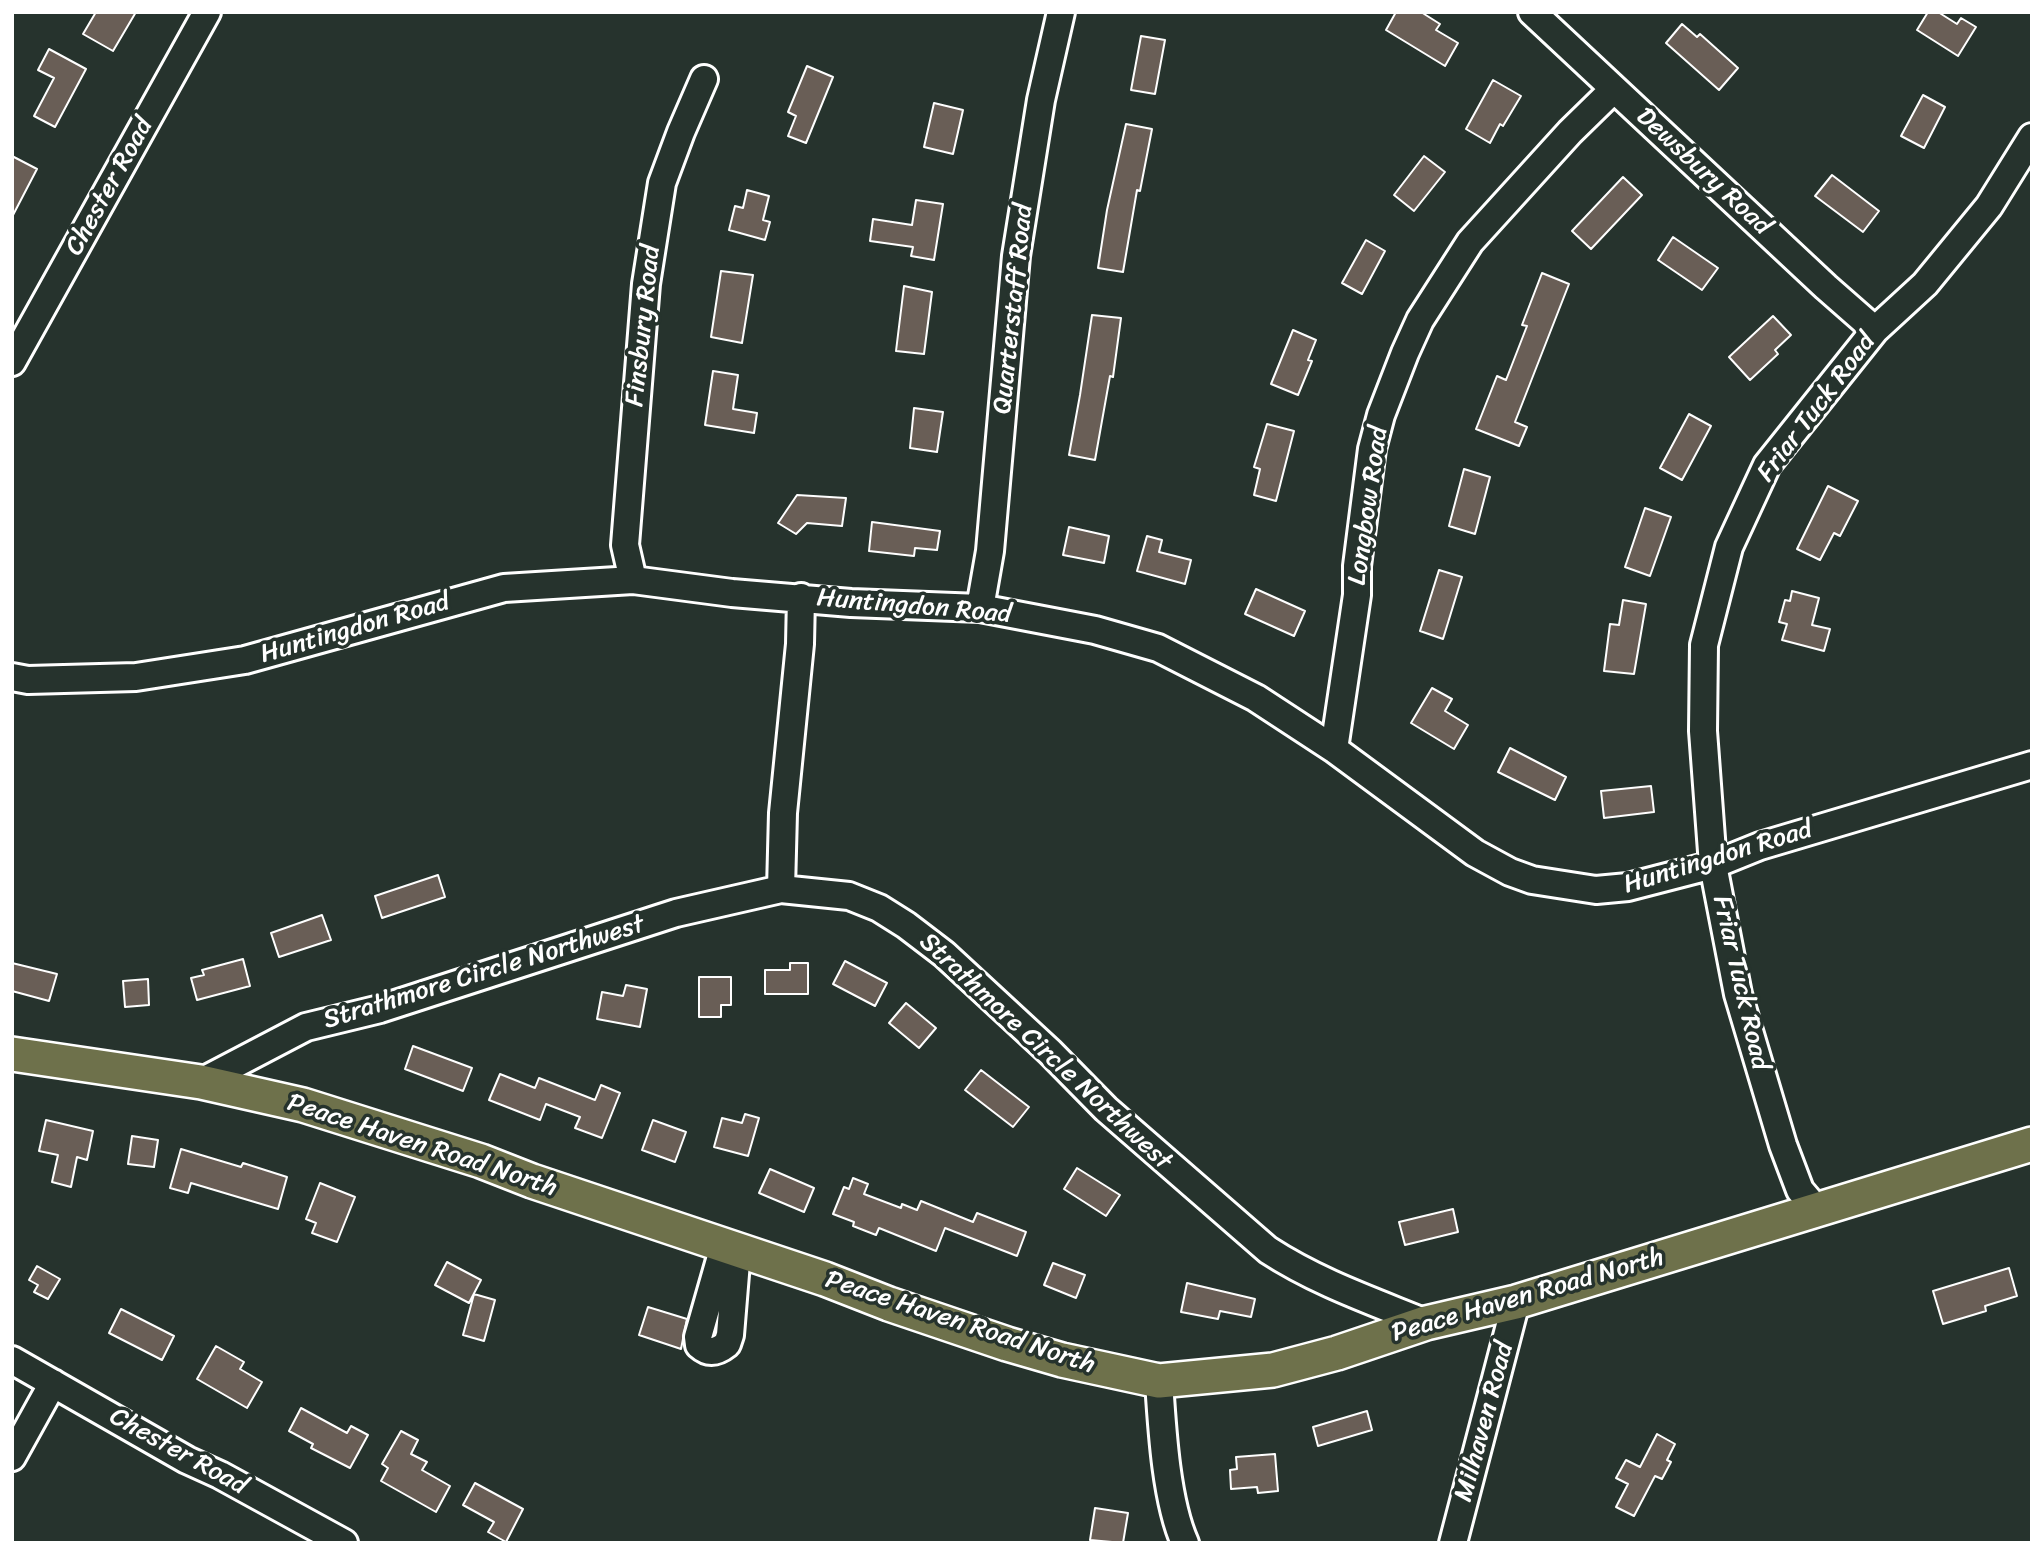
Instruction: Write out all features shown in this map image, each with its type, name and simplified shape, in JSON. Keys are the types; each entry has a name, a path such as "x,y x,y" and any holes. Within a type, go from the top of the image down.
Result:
{"main road":[{"name":"Peace Haven Road North","path":"12,1054 201,1082 303,1105 481,1161 532,1181 1007,1344 1062,1360 1159,1381 1273,1370 1426,1323 1516,1302 2032,1144"}],"street":[{"name":"Chester Road","path":"12,362 207,12"},
{"name":"Quarterstaff Road","path":"980,608 990,551 1016,256 1041,100 1061,12"},
{"name":"Dewsbury Road","path":"1532,12 1826,288 1875,330"},
{"name":"Finsbury Road","path":"633,580 625,545 646,284 662,183 704,79"},
{"name":"Longbow Road","path":"1334,749 1357,595 1357,566 1372,449 1381,415 1405,354 1425,311 1470,242 1570,132 1614,89"},
{"name":"Friar Tuck Road","path":"1817,1210 1800,1190 1783,1145 1738,994 1713,865 1703,731 1704,645 1729,547 1767,466 1875,330 1925,284 1989,206 2032,138"},
{"name":"Huntingdon Road","path":"12,677 28,680 136,677 245,660 504,588 633,580 732,593 851,603 980,608 1095,630 1158,648 1256,698 1334,749 1475,853 1510,872 1532,880 1612,890 1713,865 1760,846 2032,765"},
{"path":"781,889 783,813 799,658 801,597"},
{"name":"Strathmore Circle Northwest","path":"201,1082 306,1027 380,1009 676,913 781,889 810,891 865,901 906,925 944,954 1050,1052 1106,1109 1268,1250 1295,1268 1331,1285 1426,1323"},
{"name":"Milhaven Road","path":"1453,1543 1516,1302"},
{"name":"Chester Road","path":"12,1360 187,1460 220,1475 344,1543"},
{"path":"1159,1381 1162,1430 1177,1525 1185,1543"},
{"path":"12,1457 53,1383"}],"building":[{"path":"96,12 136,12 113,51 83,34"},
{"path":"1396,12 1421,12 1440,24 1436,30 1458,43 1445,66 1386,30"},
{"path":"1928,12 1938,12 1957,24 1961,18 1976,27 1958,56 1917,30"},
{"path":"1682,24 1697,37 1700,34 1738,68 1719,90 1666,43"},
{"path":"1141,36 1165,40 1155,94 1131,90"},
{"path":"49,49 86,69 55,127 34,116 54,78 38,70"},
{"path":"807,66 833,77 806,143 788,136 796,116 788,112"},
{"path":"1493,80 1521,96 1503,126 1500,124 1490,143 1466,129"},
{"path":"1923,95 1945,107 1924,148 1901,136"},
{"path":"934,103 963,110 953,154 924,147"},
{"path":"1126,124 1152,129 1140,191 1137,190 1123,272 1098,268 1107,210"},
{"path":"12,156 37,169 12,217"},
{"path":"1424,156 1445,172 1414,211 1394,195"},
{"path":"1832,175 1879,211 1863,232 1815,196"},
{"path":"1623,177 1642,195 1591,249 1572,231"},
{"path":"747,190 769,196 763,220 770,222 765,240 729,230 735,206 743,208"},
{"path":"916,200 943,204 934,260 911,256 913,247 870,241 873,219 912,225"},
{"path":"1673,237 1718,268 1702,290 1658,260"},
{"path":"1366,240 1385,251 1362,294 1342,283"},
{"path":"721,271 753,275 742,343 711,337"},
{"path":"1542,273 1569,284 1515,422 1527,427 1519,446 1476,429 1497,376 1506,380 1527,326 1522,325"},
{"path":"904,286 932,292 924,354 896,351"},
{"path":"1092,315 1121,318 1113,377 1110,376 1095,460 1069,455"},
{"path":"1773,316 1791,335 1775,350 1778,354 1750,380 1729,357"},
{"path":"1293,330 1316,340 1308,360 1312,361 1298,395 1271,384"},
{"path":"713,371 738,375 733,409 757,413 754,433 705,425"},
{"path":"914,408 943,412 937,452 910,448"},
{"path":"1689,414 1711,426 1682,480 1660,468"},
{"path":"1267,424 1294,431 1276,501 1254,495 1260,469 1254,467"},
{"path":"1464,469 1490,477 1475,534 1449,526"},
{"path":"1828,486 1858,501 1840,536 1834,533 1820,560 1797,549"},
{"path":"797,495 846,498 842,526 807,523 796,534 778,523"},
{"path":"1645,508 1671,517 1650,576 1625,567"},
{"path":"872,522 940,531 937,550 915,548 914,556 869,551"},
{"path":"1069,527 1109,536 1104,563 1063,555"},
{"path":"1147,536 1162,540 1159,552 1191,560 1185,584 1137,571"},
{"path":"1439,570 1462,577 1443,639 1420,631"},
{"path":"1256,589 1305,611 1294,636 1245,614"},
{"path":"1792,591 1819,598 1812,625 1830,629 1824,651 1782,640 1787,624 1779,622 1785,600 1790,601"},
{"path":"1623,600 1646,604 1634,674 1604,671 1610,624 1619,625"},
{"path":"1432,688 1452,699 1445,711 1468,725 1454,749 1411,723"},
{"path":"1510,748 1566,777 1555,800 1498,772"},
{"path":"1651,786 1654,812 1604,818 1601,791"},
{"path":"438,875 445,897 382,918 375,896"},
{"path":"322,915 331,940 279,957 271,933"},
{"path":"243,959 250,986 197,1000 191,978 204,975 202,970"},
{"path":"845,961 887,983 875,1006 833,984"},
{"path":"12,963 57,974 49,1001 12,991"},
{"path":"790,963 808,963 808,994 765,994 765,970 790,970"},
{"path":"699,977 731,977 731,1005 721,1005 721,1017 699,1017"},
{"path":"148,979 149,1005 125,1007 123,981"},
{"path":"626,985 647,989 640,1027 597,1019 602,992 623,996"},
{"path":"906,1003 936,1028 919,1048 889,1023"},
{"path":"413,1046 472,1068 463,1091 405,1069"},
{"path":"981,1070 1029,1107 1013,1127 965,1090"},
{"path":"500,1074 535,1088 539,1078 595,1100 601,1085 620,1093 602,1138 575,1128 580,1117 546,1104 540,1120 489,1100"},
{"path":"745,1114 759,1118 748,1156 714,1147 722,1118 742,1123"},
{"path":"46,1120 93,1131 87,1160 77,1157 71,1187 52,1182 58,1155 39,1151"},
{"path":"653,1120 686,1132 675,1162 642,1150"},
{"path":"132,1136 158,1140 154,1167 128,1164"},
{"path":"181,1149 241,1167 243,1163 287,1177 278,1209 191,1183 188,1193 170,1188"},
{"path":"1077,1168 1120,1195 1106,1216 1064,1189"},
{"path":"770,1169 814,1188 804,1212 759,1193"},
{"path":"853,1178 868,1184 864,1194 901,1208 902,1204 917,1210 921,1201 973,1222 977,1213 1026,1232 1017,1256 945,1228 936,1251 879,1228 876,1235 853,1226 854,1222 833,1214 844,1187 849,1189"},
{"path":"320,1183 355,1197 337,1242 312,1233 316,1223 306,1219"},
{"path":"1453,1209 1458,1232 1405,1245 1399,1222"},
{"path":"447,1262 481,1280 469,1303 435,1285"},
{"path":"1053,1263 1085,1275 1076,1298 1044,1285"},
{"path":"37,1266 60,1279 48,1299 34,1292 38,1285 29,1280"},
{"path":"2009,1268 2017,1296 1985,1306 1986,1311 1943,1324 1933,1291"},
{"path":"1187,1283 1255,1299 1251,1317 1220,1311 1218,1319 1181,1312"},
{"path":"474,1294 495,1300 484,1341 463,1335"},
{"path":"648,1307 687,1319 681,1349 639,1335"},
{"path":"121,1309 174,1336 162,1360 109,1333"},
{"path":"216,1346 244,1362 240,1369 262,1382 247,1408 197,1379"},
{"path":"301,1408 347,1433 351,1426 368,1435 350,1468 311,1448 313,1444 289,1431"},
{"path":"1367,1411 1372,1430 1318,1446 1313,1427"},
{"path":"401,1431 418,1440 411,1454 427,1462 422,1470 450,1486 436,1512 381,1481 388,1468 382,1464"},
{"path":"1657,1434 1675,1444 1667,1460 1671,1462 1662,1479 1655,1476 1634,1516 1616,1507 1628,1484 1616,1478 1626,1460 1640,1467"},
{"path":"1275,1454 1278,1491 1258,1493 1257,1487 1231,1489 1230,1470 1237,1469 1236,1457"},
{"path":"475,1483 523,1509 506,1542 488,1532 494,1522 463,1505"},
{"path":"1095,1508 1128,1513 1123,1543 1090,1540"}]}
